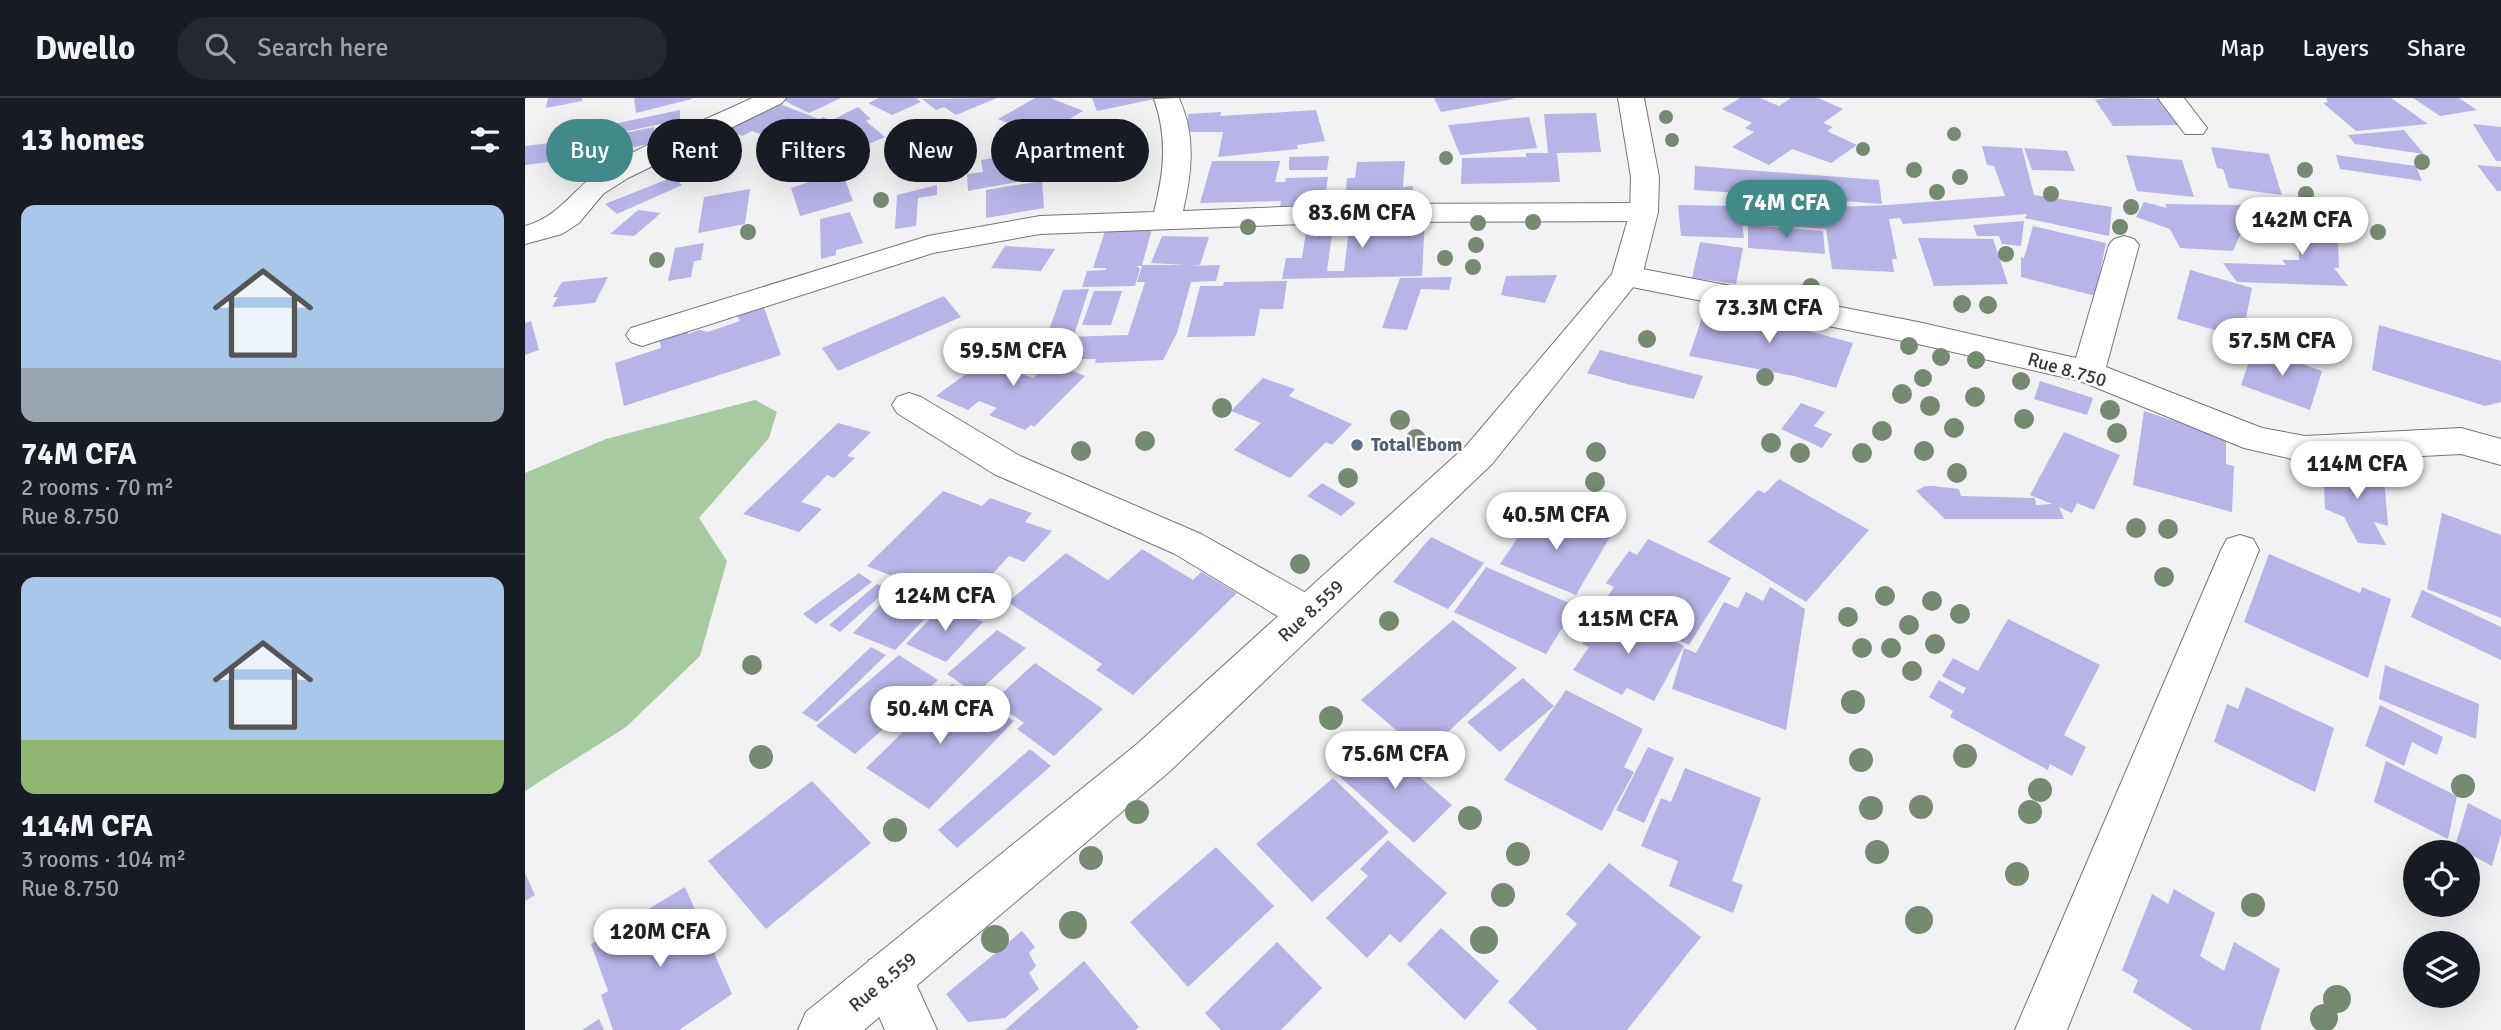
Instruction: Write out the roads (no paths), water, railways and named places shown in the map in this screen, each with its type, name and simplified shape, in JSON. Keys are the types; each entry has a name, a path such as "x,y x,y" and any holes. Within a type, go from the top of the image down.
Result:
{"street":[{"path":"525,235 552,228 569,217 593,188 618,172 773,98"},
{"name":"Rue 8.559","path":"824,1030 1153,758 1479,455 1627,276 1644,212 1644,177 1630,98"},
{"path":"2171,98 2194,128"},
{"path":"1167,99 1177,122 1180,147 1167,218"},
{"path":"642,335 928,245 1040,225 1167,218 1359,213 1644,212"},
{"path":"2088,372 2124,245"},
{"name":"Rue 8.750","path":"1627,276 1918,333 2088,372 2256,439 2305,449 2461,441 2501,452"},
{"path":"909,405 1007,465 1188,544 1308,614"},
{"path":"2041,1030 2168,730 2240,550"},
{"path":"887,978 912,1030"}],"place":[{"name":"Total Ebom","path":"1357,445"}]}
